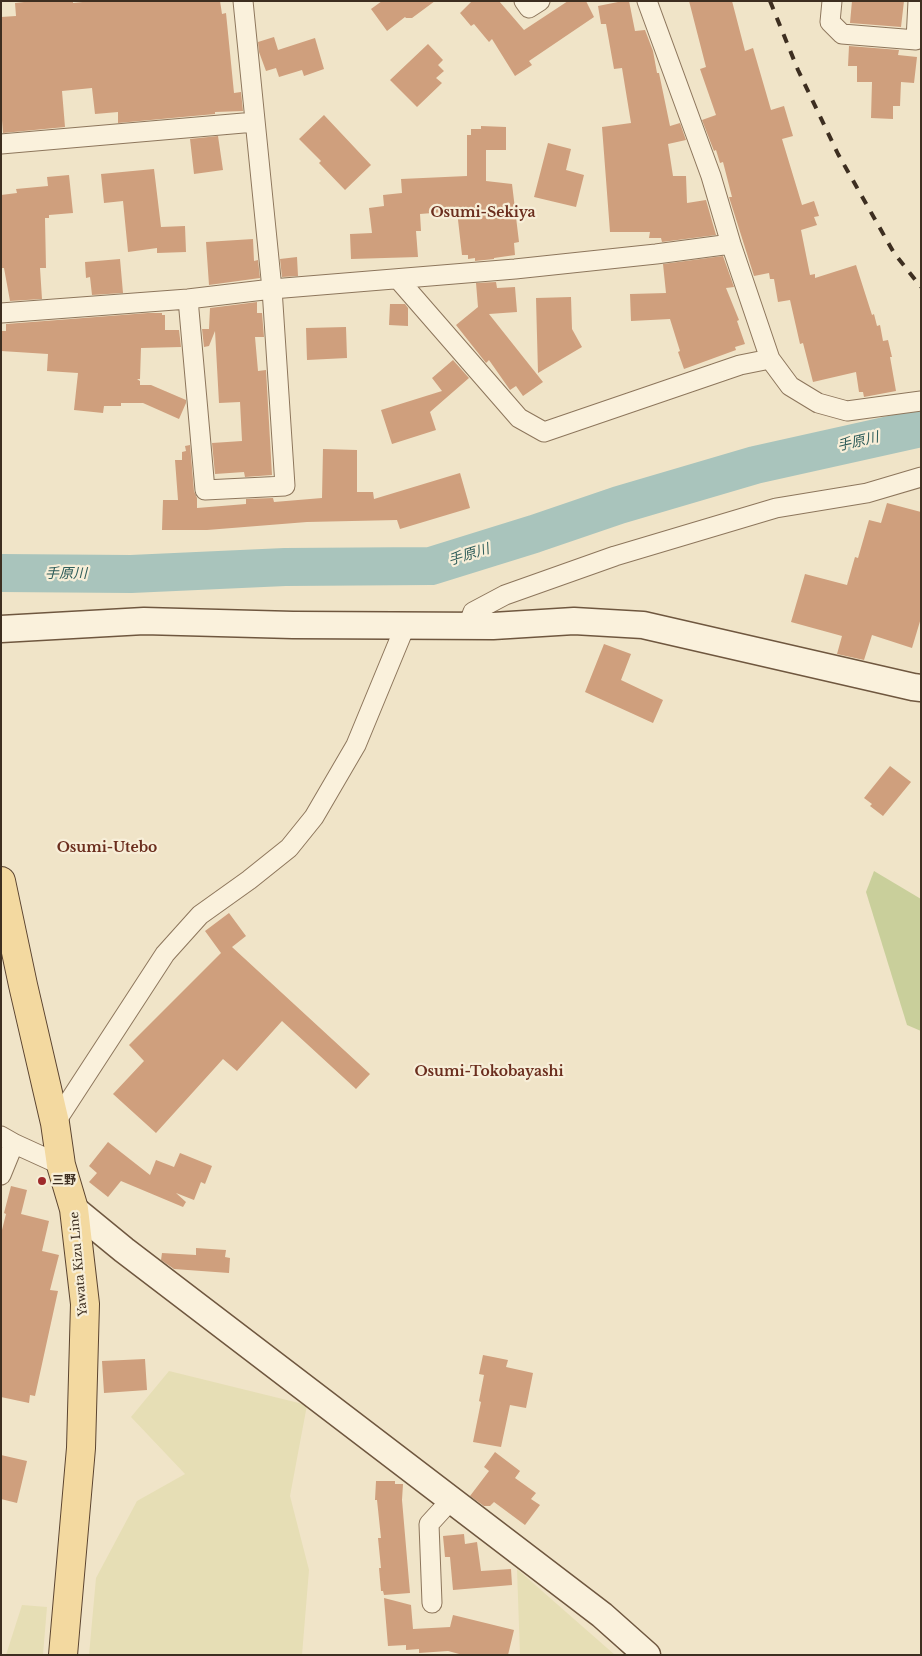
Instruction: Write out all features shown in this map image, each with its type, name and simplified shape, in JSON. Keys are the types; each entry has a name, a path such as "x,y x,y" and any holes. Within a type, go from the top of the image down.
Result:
{"main road":[{"name":"Yawata Kizu Line","path":"1,881 55,1122 62,1165 74,1209 85,1304 81,1448 63,1655"}],"street":[{"path":"188,299 206,490 285,486 272,289 243,1"},
{"path":"524,1 528,8 540,1"},
{"path":"648,1 711,176 770,359 790,386 818,403 847,411 921,401"},
{"path":"832,1 830,22 842,34 916,40 918,1"},
{"path":"1,144 255,122"},
{"path":"1,314 398,279 656,254 732,244"},
{"path":"398,279 519,418 544,432 740,365 770,359"},
{"path":"468,626 473,612 505,595 615,556 776,508 867,493 921,477"},
{"path":"1,629 144,621 293,625 406,624 493,626 574,621 642,626 921,688"},
{"path":"55,1122 165,954 200,915 249,880 289,848 314,817 356,745 406,624"},
{"path":"8,1140 62,1165"},
{"path":"1,1175 10,1153 8,1140"},
{"path":"74,1209 124,1250 602,1615 646,1655"},
{"path":"432,1603 429,1524 452,1500"}],"shaded area":[{"path":"169,1371 307,1405 290,1496 309,1570 302,1655 89,1655 96,1578 137,1501 185,1474 131,1417"},
{"path":"517,1569 615,1655 520,1655"},
{"path":"22,1605 47,1607 43,1655 6,1655"}],"green space":[{"path":"874,871 921,899 921,1031 907,1025 866,892"}],"building":[{"path":"73,1 73,3 92,1 220,1 222,14 226,13 234,93 241,92 243,111 215,112 215,114 118,123 118,112 95,114 92,88 62,91 65,127 3,133 1,107 1,17 16,16 15,3"},
{"path":"382,1 435,1 412,18 405,17 387,31 371,9"},
{"path":"472,1 499,1 524,30 568,1 586,1 594,17 529,61 532,65 515,76 492,39 489,42 474,24 471,26 460,13"},
{"path":"629,1 635,31 645,30 653,51 670,126 680,123 686,140 668,144 673,176 686,176 687,203 706,200 716,235 662,242 661,238 649,238 650,232 610,232 602,127 631,123 622,68 614,69 606,24 601,24 598,6"},
{"path":"689,1 732,1 745,51 753,48 771,110 784,106 793,136 782,139 802,205 814,201 819,216 814,217 817,225 801,230 810,275 815,274 815,278 856,265 872,315 874,314 877,326 880,325 883,341 888,340 896,391 864,397 863,392 859,392 856,372 813,382 803,343 800,344 790,300 778,302 774,279 770,279 769,273 754,276 729,197 732,197 723,162 720,163 716,150 714,151 702,120 716,115 700,69 706,67"},
{"path":"852,1 904,1 901,27 850,23"},
{"path":"274,37 278,50 315,38 324,69 304,76 302,70 279,77 276,68 266,71 259,52 258,42"},
{"path":"428,44 443,60 438,65 444,71 436,78 442,83 417,107 390,80"},
{"path":"849,46 899,50 898,55 917,57 914,83 901,82 900,106 893,106 893,119 871,118 872,82 857,82 857,66 848,66"},
{"path":"324,115 371,165 345,190 319,163 321,161 299,139"},
{"path":"481,126 506,127 506,150 486,150 486,181 512,184 519,242 514,243 515,255 475,261 475,258 468,259 468,255 462,255 457,211 420,214 421,231 416,231 418,257 351,259 350,234 372,233 369,208 384,206 383,195 402,193 401,179 467,176 467,135 471,135 471,129 481,129"},
{"path":"218,136 223,170 194,174 190,139"},
{"path":"548,143 571,149 566,170 584,175 576,207 534,197"},
{"path":"154,169 161,227 185,226 186,252 157,253 157,248 128,252 123,201 104,203 101,174"},
{"path":"69,175 73,213 49,215 49,218 45,218 46,268 40,268 42,299 10,301 4,268 2,268 1,195 17,193 16,189 48,186 47,177"},
{"path":"253,239 254,261 258,260 260,278 209,285 206,242"},
{"path":"723,256 734,287 726,288 739,320 737,321 745,344 735,347 736,350 684,369 670,319 631,321 630,294 666,293 663,264"},
{"path":"297,257 298,276 282,277 280,259"},
{"path":"120,259 123,293 92,295 90,277 86,278 85,262"},
{"path":"496,282 497,288 515,287 517,312 489,314 543,382 523,396 516,386 510,390 489,360 486,363 456,325 478,307 476,283"},
{"path":"571,297 572,329 582,347 538,373 536,298"},
{"path":"257,302 257,313 262,313 264,337 255,337 258,371 266,370 272,475 245,477 244,472 215,474 212,443 242,441 240,402 219,403 215,331 209,346 204,347 202,329 209,329 210,308"},
{"path":"390,304 405,304 408,308 408,326 389,325"},
{"path":"162,313 162,315 165,315 165,330 179,330 181,347 141,348 140,379 137,379 140,381 140,385 151,385 186,400 179,419 143,403 121,403 121,406 104,406 103,413 74,410 78,373 47,371 48,354 1,351 1,331 6,331 6,324"},
{"path":"346,327 347,358 307,360 306,328"},
{"path":"453,360 469,378 430,412 436,430 392,444 381,410 442,391 432,378"},
{"path":"190,445 197,508 246,504 246,499 273,498 274,502 322,498 323,449 357,450 357,492 373,492 374,499 460,473 470,508 400,529 397,520 307,522 207,530 162,530 163,500 178,500 175,460 182,460 182,452 186,451 185,446"},
{"path":"887,503 921,512 921,618 912,648 872,635 864,660 837,654 842,636 791,622 805,574 847,585 855,557 858,558 869,520 881,523"},
{"path":"604,644 631,654 621,680 663,700 653,723 585,692"},
{"path":"890,766 911,782 883,816 870,806 872,804 864,798"},
{"path":"229,913 246,936 232,947 370,1074 356,1089 282,1021 237,1071 223,1059 156,1133 113,1094 144,1061 129,1045 221,953 205,931"},
{"path":"108,1142 150,1175 156,1160 174,1167 180,1153 212,1166 205,1184 201,1182 194,1200 176,1193 186,1202 183,1207 121,1181 108,1197 89,1182 97,1173 89,1166"},
{"path":"11,1186 27,1190 21,1214 49,1221 42,1251 59,1255 50,1290 58,1291 35,1396 30,1395 29,1403 1,1397 1,1234"},
{"path":"196,1248 226,1250 225,1257 230,1258 229,1273 174,1269 161,1260 162,1253 196,1255"},
{"path":"483,1355 508,1360 506,1367 533,1373 526,1408 510,1405 501,1447 473,1442 481,1402 479,1401 484,1375 479,1374"},
{"path":"145,1359 147,1390 104,1393 102,1361"},
{"path":"495,1452 520,1471 515,1478 536,1493 531,1499 540,1505 525,1525 494,1502 490,1506 484,1506 470,1496 489,1471 484,1467"},
{"path":"1,1455 27,1461 17,1503 1,1499"},
{"path":"376,1481 395,1481 395,1484 403,1484 402,1500 410,1593 384,1595 383,1591 381,1591 378,1538 381,1538 377,1500 375,1500"},
{"path":"464,1534 465,1544 477,1542 481,1571 511,1569 512,1585 453,1590 450,1557 445,1557 443,1536"},
{"path":"384,1598 411,1605 413,1629 450,1627 453,1615 514,1630 508,1655 463,1655 448,1651 419,1653 419,1649 406,1650 406,1645 388,1646"}],"waterway":[{"name":"手原川","path":"1,573 131,574 285,567 431,566 619,505 755,465 921,428"}],"railway":[{"path":"770,1 798,70 838,154 894,253 921,287"}],"place":[{"name":"三野","path":"42,1181"}],"district":[{"name":"Osumi-Sekiya","path":"483,213"},
{"name":"Osumi-Utebo","path":"107,848"},
{"name":"Osumi-Tokobayashi","path":"489,1072"}]}
